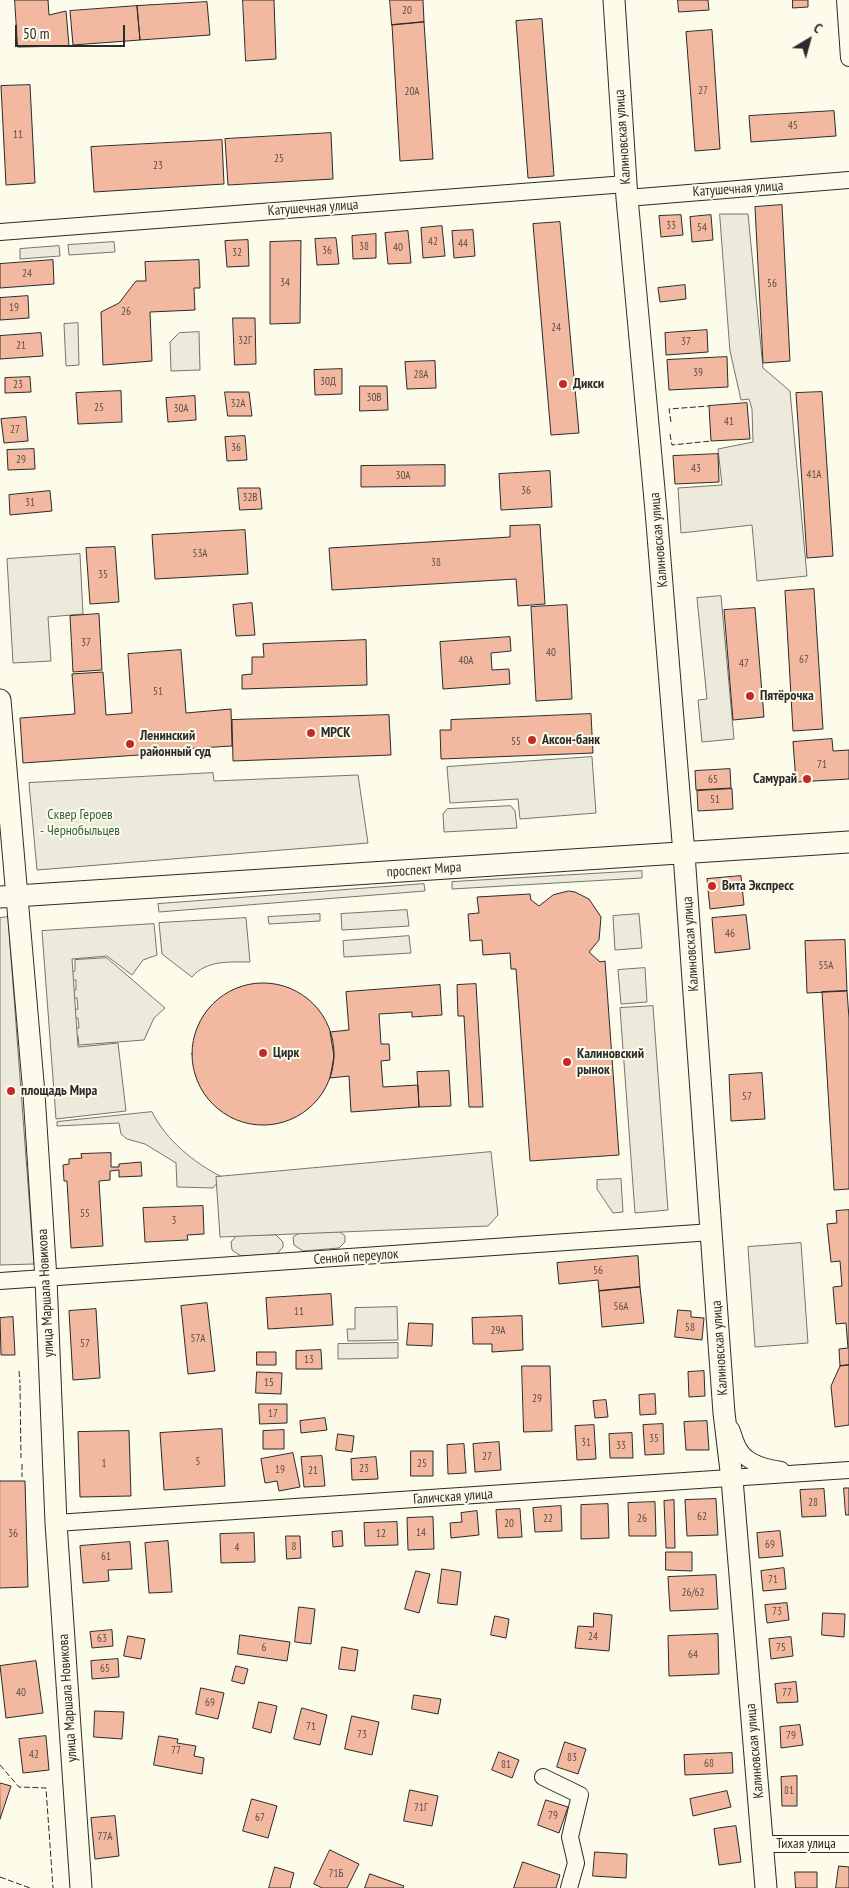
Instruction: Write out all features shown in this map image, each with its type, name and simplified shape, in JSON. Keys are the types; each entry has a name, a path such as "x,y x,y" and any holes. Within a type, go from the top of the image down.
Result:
{"main road":[{"name":"Калиновская улица","path":"614,0 626,191 656,510 684,854 724,1413 732,1479 766,1888"},
{"name":"улица Маршала Новикова","path":"0,700 8,897 34,1094 46,1279 56,1523 81,1888"},
{"name":"проспект Мира","path":"8,897 849,842"}],"street":[{"path":"845,0 849,58"},
{"name":"Катушечная улица","path":"0,232 626,191 849,180"},
{"name":"Сенной переулок","path":"0,1282 712,1232"},
{"path":"724,1413 741,1452 751,1461 768,1468 806,1473"},
{"name":"Галичская улица","path":"56,1523 849,1470"},
{"path":"543,1777 580,1795 570,1837 576,1863 569,1888"},
{"name":"Тихая улица","path":"763,1844 849,1844"}],"green space":[{"path":"720,214 748,214 763,368 790,391 807,576 757,581 752,525 681,533 678,488 722,485 718,449 753,442 752,409 749,399 741,400 730,351"},
{"path":"199,332 200,370 171,371 170,342 179,333"},
{"name":"Сквер Героев - Чернобыльцев","path":"213,773 214,781 358,775 368,843 37,870 29,783"},
{"path":"511,806 515,811 517,828 444,832 443,814 447,809"},
{"path":"642,871 642,878 452,889 452,882"},
{"path":"424,884 425,891 159,912 158,904"},
{"path":"407,910 409,926 342,930 341,914"},
{"path":"320,914 320,921 269,924 268,917"},
{"path":"639,914 642,948 615,950 613,916"},
{"path":"246,918 250,962 227,962 211,965 204,967 192,977 162,954 159,923"},
{"path":"409,936 411,953 344,957 343,941"},
{"path":"107,958 165,1008 154,1018 144,1040 79,1045 78,1036 75,1036 74,1028 79,1028 78,1018 74,1018 73,1010 78,1009 77,998 73,998 73,990 76,990 76,980 72,980 72,972 75,971 75,960"},
{"path":"645,968 647,1002 621,1004 618,970"},
{"path":"152,1112 165,1132 182,1150 201,1165 222,1177 213,1188 177,1187 176,1163 145,1144 127,1139 121,1134 119,1123 57,1126 57,1122"},
{"path":"621,1179 623,1212 613,1213 597,1189 597,1180"},
{"path":"340,1232 345,1236 345,1242 339,1248 303,1251 294,1245 293,1237 299,1233"},
{"path":"276,1235 283,1242 283,1247 277,1254 241,1256 232,1250 231,1242 236,1236"},
{"path":"801,1243 808,1343 755,1347 748,1247"},
{"path":"398,1343 398,1358 338,1359 338,1344"}],"shaded area":[{"path":"114,242 115,252 69,255 68,245"},
{"path":"59,246 60,256 20,259 20,249"},
{"path":"78,323 79,365 66,366 64,324"},
{"path":"80,554 83,614 48,617 51,661 13,663 7,559"},
{"path":"721,596 734,739 702,742 698,700 707,699 697,598"},
{"path":"592,757 596,813 520,819 518,799 450,803 447,767"},
{"name":"площадь Мира","path":"8,917 34,1264 0,1265 0,918"},
{"path":"154,924 157,955 143,960 132,975 107,956 72,959 78,1047 118,1043 126,1111 56,1119 42,931"},
{"path":"653,1006 668,1210 635,1213 620,1008"},
{"path":"491,1152 498,1215 488,1226 220,1237 216,1177"},
{"path":"397,1307 398,1340 348,1341 347,1329 355,1329 355,1308"}],"building":[{"path":"15,0 48,0 49,15 66,11 69,46 18,47"},
{"path":"243,0 274,0 276,59 246,61"},
{"path":"390,0 423,0 424,22 392,25"},
{"path":"678,0 708,0 709,10 679,12"},
{"path":"793,0 808,0 808,7 793,8"},
{"path":"207,2 210,35 140,40 137,6"},
{"path":"137,6 140,40 73,45 70,11"},
{"path":"542,19 554,176 528,178 516,21"},
{"path":"424,22 433,159 400,161 392,25"},
{"path":"712,30 720,149 695,151 686,32"},
{"path":"30,85 35,183 6,185 1,86"},
{"path":"834,111 836,136 751,142 749,116"},
{"path":"331,133 333,179 228,185 225,139"},
{"path":"222,140 224,184 94,192 91,147"},
{"path":"782,205 790,361 763,363 755,207"},
{"path":"681,215 683,235 661,237 659,216"},
{"path":"711,215 713,240 692,242 690,217"},
{"path":"560,222 579,433 551,435 533,224"},
{"path":"442,226 445,256 423,258 421,228"},
{"path":"473,230 475,256 454,258 452,231"},
{"path":"408,231 411,263 388,264 385,233"},
{"path":"376,234 376,258 353,259 352,236"},
{"path":"336,238 339,264 317,265 315,239"},
{"path":"248,240 249,266 227,267 225,241"},
{"path":"301,241 300,323 270,324 270,242"},
{"path":"53,260 54,284 0,288 0,264"},
{"path":"199,260 200,288 194,288 195,310 150,312 152,361 103,365 101,312 119,303 136,281 146,281 145,262"},
{"path":"685,285 686,299 660,302 658,288"},
{"path":"28,296 29,318 0,320 0,298"},
{"path":"233,318 255,318 256,364 235,365"},
{"path":"707,330 708,352 666,355 665,333"},
{"path":"41,333 43,356 0,359 0,336"},
{"path":"727,357 728,387 669,390 667,360"},
{"path":"435,361 436,388 407,389 405,362"},
{"path":"342,369 342,394 315,395 314,370"},
{"path":"30,377 31,392 5,393 5,378"},
{"path":"360,386 387,386 388,410 360,411"},
{"path":"121,391 122,422 78,424 76,393"},
{"path":"225,392 249,392 252,416 228,416"},
{"path":"822,392 833,556 807,558 796,393"},
{"path":"195,396 196,420 168,422 166,398"},
{"path":"747,403 750,439 711,441 709,406"},
{"path":"26,417 28,441 4,443 1,419"},
{"path":"245,436 247,460 227,461 225,437"},
{"path":"34,449 35,469 8,470 7,450"},
{"path":"718,454 719,482 675,484 673,456"},
{"path":"445,465 445,486 361,487 361,466"},
{"path":"550,471 552,507 501,510 499,474"},
{"path":"238,488 260,488 262,509 240,510"},
{"path":"50,491 52,511 10,515 9,495"},
{"path":"540,525 545,604 518,606 516,579 332,590 329,548 510,537 510,526"},
{"path":"245,530 248,574 155,579 152,535"},
{"path":"115,547 119,602 90,604 86,548"},
{"path":"814,589 823,729 793,731 785,591"},
{"path":"252,603 255,635 236,636 233,605"},
{"path":"567,605 572,699 536,701 531,607"},
{"path":"755,608 764,717 733,720 724,610"},
{"path":"99,614 102,670 73,672 70,616"},
{"path":"510,637 511,651 491,653 492,670 509,669 510,684 443,689 440,642"},
{"path":"366,640 367,685 242,689 242,675 252,674 252,657 264,657 263,644"},
{"path":"181,650 186,713 231,709 232,746 182,749 182,752 23,763 20,718 75,714 72,674 103,672 106,715 132,713 128,654"},
{"path":"591,714 593,753 441,759 440,730 451,730 451,720"},
{"name":"МРСК","path":"389,715 391,755 233,761 232,720"},
{"path":"832,739 833,751 849,750 849,779 796,782 793,742"},
{"path":"730,769 731,788 696,790 695,771"},
{"path":"732,789 733,809 698,811 697,791"},
{"path":"741,876 744,905 710,909 707,879"},
{"name":"Калиновский рынок","path":"569,891 589,899 601,917 599,940 589,952 600,962 605,961 619,1155 530,1161 516,969 511,969 510,953 483,955 482,940 470,941 468,914 479,913 477,897 530,894 531,900 539,906 553,895"},
{"path":"746,915 750,949 715,953 712,918"},
{"path":"845,940 847,991 807,993 805,941"},
{"name":"Цирк","path":"263,983 290,989 302,995 313,1004 322,1015 328,1027 334,1054 328,1081 322,1093 313,1104 302,1113 290,1119 263,1125 236,1119 224,1113 213,1104 204,1093 198,1081 192,1054 198,1027 204,1015 213,1004 224,995 236,989"},
{"path":"476,984 483,1107 469,1107 464,1016 458,1016 457,985"},
{"path":"440,985 442,1015 412,1017 412,1012 379,1014 381,1044 389,1044 390,1060 381,1061 383,1087 418,1085 419,1107 351,1112 349,1076 330,1078 334,1056 330,1032 349,1030 346,992"},
{"path":"847,991 849,1018 849,1189 834,1190 822,992"},
{"path":"449,1071 451,1106 419,1107 417,1072"},
{"path":"762,1073 765,1119 731,1121 729,1075"},
{"path":"111,1153 111,1167 119,1167 119,1164 141,1162 142,1176 119,1177 119,1170 110,1171 110,1180 99,1181 103,1246 71,1248 67,1181 64,1181 63,1165 69,1164 69,1159 82,1158 81,1154"},
{"path":"203,1206 204,1234 187,1235 188,1240 145,1242 143,1208"},
{"path":"849,1210 849,1365 840,1366 839,1349 848,1348 846,1323 836,1324 833,1287 842,1286 840,1261 831,1262 827,1224 837,1223 836,1211"},
{"path":"638,1256 640,1287 599,1291 598,1280 559,1284 557,1263"},
{"path":"640,1287 644,1323 602,1327 599,1291"},
{"path":"331,1294 333,1325 268,1329 266,1298"},
{"path":"207,1303 215,1371 188,1374 181,1306"},
{"path":"96,1309 100,1378 73,1380 69,1311"},
{"path":"678,1310 691,1311 691,1317 704,1318 702,1340 675,1337"},
{"path":"522,1316 523,1350 492,1352 492,1344 473,1344 472,1318"},
{"path":"13,1317 15,1355 1,1355 0,1318"},
{"path":"409,1323 433,1324 432,1346 407,1345"},
{"path":"321,1350 322,1369 296,1369 296,1351"},
{"path":"257,1352 276,1352 276,1365 257,1365"},
{"path":"849,1365 849,1425 835,1427 831,1386 840,1366"},
{"path":"522,1366 550,1366 552,1431 524,1432"},
{"path":"704,1371 705,1396 689,1397 688,1372"},
{"path":"257,1372 282,1373 281,1394 256,1393"},
{"path":"655,1394 656,1414 640,1415 639,1395"},
{"path":"606,1400 608,1417 595,1418 593,1401"},
{"path":"259,1404 287,1404 287,1423 260,1424"},
{"path":"325,1418 327,1430 301,1433 300,1421"},
{"path":"707,1421 709,1450 686,1450 684,1422"},
{"path":"663,1424 664,1454 645,1455 643,1425"},
{"path":"594,1425 596,1459 577,1460 575,1426"},
{"path":"222,1429 225,1486 164,1490 160,1433"},
{"path":"284,1430 284,1449 263,1449 263,1431"},
{"path":"129,1431 131,1496 80,1497 78,1432"},
{"path":"632,1433 633,1458 610,1458 609,1434"},
{"path":"338,1434 354,1436 352,1452 336,1450"},
{"path":"499,1442 501,1470 475,1472 473,1444"},
{"path":"464,1444 466,1473 448,1474 447,1445"},
{"path":"411,1451 433,1451 433,1476 411,1476"},
{"path":"293,1453 300,1487 279,1491 277,1481 265,1483 261,1459"},
{"path":"322,1456 325,1486 304,1487 301,1457"},
{"path":"376,1457 378,1479 352,1480 351,1459"},
{"path":"0,1481 25,1481 28,1587 0,1588"},
{"path":"844,1488 849,1488 849,1515 846,1515"},
{"path":"824,1489 826,1516 802,1517 800,1490"},
{"path":"716,1499 718,1535 687,1536 685,1500"},
{"path":"674,1500 675,1548 666,1548 664,1501"},
{"path":"655,1502 656,1536 629,1536 628,1503"},
{"path":"608,1504 609,1538 581,1539 581,1505"},
{"path":"561,1506 562,1531 535,1532 533,1508"},
{"path":"520,1509 522,1537 498,1538 496,1510"},
{"path":"477,1511 479,1535 451,1538 450,1523 462,1522 461,1513"},
{"path":"433,1517 434,1549 408,1550 407,1518"},
{"path":"397,1522 398,1545 365,1546 364,1523"},
{"path":"342,1531 343,1546 333,1547 332,1532"},
{"path":"780,1531 783,1556 759,1558 757,1533"},
{"path":"254,1533 255,1562 221,1563 220,1534"},
{"path":"286,1536 300,1536 301,1558 287,1559"},
{"path":"168,1541 172,1592 149,1593 145,1543"},
{"path":"130,1542 132,1569 108,1570 109,1581 83,1583 80,1546"},
{"path":"666,1552 692,1552 692,1571 666,1570"},
{"path":"784,1568 786,1589 763,1591 761,1571"},
{"path":"442,1569 461,1572 457,1605 438,1603"},
{"path":"416,1571 430,1574 419,1613 405,1609"},
{"path":"716,1575 718,1609 670,1611 668,1577"},
{"path":"787,1603 789,1620 767,1623 765,1605"},
{"path":"299,1607 315,1609 311,1644 295,1642"},
{"path":"594,1613 612,1615 609,1651 575,1648 578,1626 593,1627"},
{"path":"823,1613 845,1614 844,1637 822,1635"},
{"path":"495,1616 509,1619 506,1638 491,1635"},
{"path":"112,1630 113,1646 92,1648 90,1632"},
{"path":"718,1634 719,1674 669,1676 668,1636"},
{"path":"240,1635 290,1642 287,1661 238,1654"},
{"path":"128,1636 145,1639 141,1659 124,1656"},
{"path":"791,1637 793,1656 771,1659 769,1639"},
{"path":"342,1647 358,1650 355,1671 339,1669"},
{"path":"118,1659 119,1677 92,1679 91,1661"},
{"path":"36,1661 43,1713 6,1718 0,1666"},
{"path":"236,1666 248,1669 244,1684 232,1681"},
{"path":"796,1682 798,1702 777,1703 775,1684"},
{"path":"201,1688 224,1693 218,1719 196,1714"},
{"path":"414,1695 441,1699 438,1714 412,1709"},
{"path":"259,1702 277,1706 271,1733 253,1728"},
{"path":"302,1708 327,1715 320,1745 294,1739"},
{"path":"95,1711 124,1712 122,1739 94,1737"},
{"path":"352,1716 379,1722 372,1755 345,1749"},
{"path":"800,1725 803,1745 781,1748 780,1727"},
{"path":"46,1736 49,1770 23,1773 19,1739"},
{"path":"159,1736 178,1739 177,1743 196,1746 194,1756 204,1758 202,1774 154,1765"},
{"path":"565,1742 586,1749 578,1774 557,1767"},
{"path":"499,1752 519,1760 512,1778 492,1770"},
{"path":"732,1753 733,1773 685,1775 684,1755"},
{"path":"797,1776 797,1806 782,1806 781,1777"},
{"path":"0,1783 11,1786 0,1819"},
{"path":"410,1790 438,1796 432,1826 404,1821"},
{"path":"727,1791 731,1807 693,1816 690,1799"},
{"path":"252,1799 277,1806 268,1838 243,1831"},
{"path":"546,1800 568,1807 559,1833 538,1825"},
{"path":"115,1816 119,1856 95,1859 91,1818"},
{"path":"736,1826 741,1862 719,1865 714,1829"},
{"path":"330,1850 359,1864 347,1888 322,1888 314,1884"},
{"path":"595,1852 627,1854 626,1878 593,1876"},
{"path":"523,1862 560,1875 556,1888 514,1888"},
{"path":"839,1866 849,1867 849,1888 836,1888"},
{"path":"275,1867 294,1873 290,1888 269,1888"},
{"path":"795,1872 817,1872 817,1888 796,1888"},
{"path":"370,1874 404,1886 403,1888 365,1888"}],"fence":[{"path":"671,422 669,409 709,406"},
{"path":"670,434 672,445 711,441"},
{"path":"19,1371 20,1383"},
{"path":"20,1385 21,1458"},
{"path":"22,1464 22,1477"},
{"path":"0,1765 19,1787 46,1788 53,1888"},
{"path":"0,1877 30,1888"}],"place":[{"name":"Дикси","path":"563,384"},
{"name":"Пятёрочка","path":"750,696"},
{"name":"МРСК","path":"311,733"},
{"name":"Аксон-банк","path":"532,740"},
{"name":"Ленинский районный суд","path":"130,744"},
{"name":"Самурай","path":"807,779"},
{"name":"Вита Экспресс","path":"712,886"},
{"name":"Цирк","path":"263,1053"},
{"name":"Калиновский рынок","path":"567,1062"},
{"name":"площадь Мира","path":"11,1091"}]}
